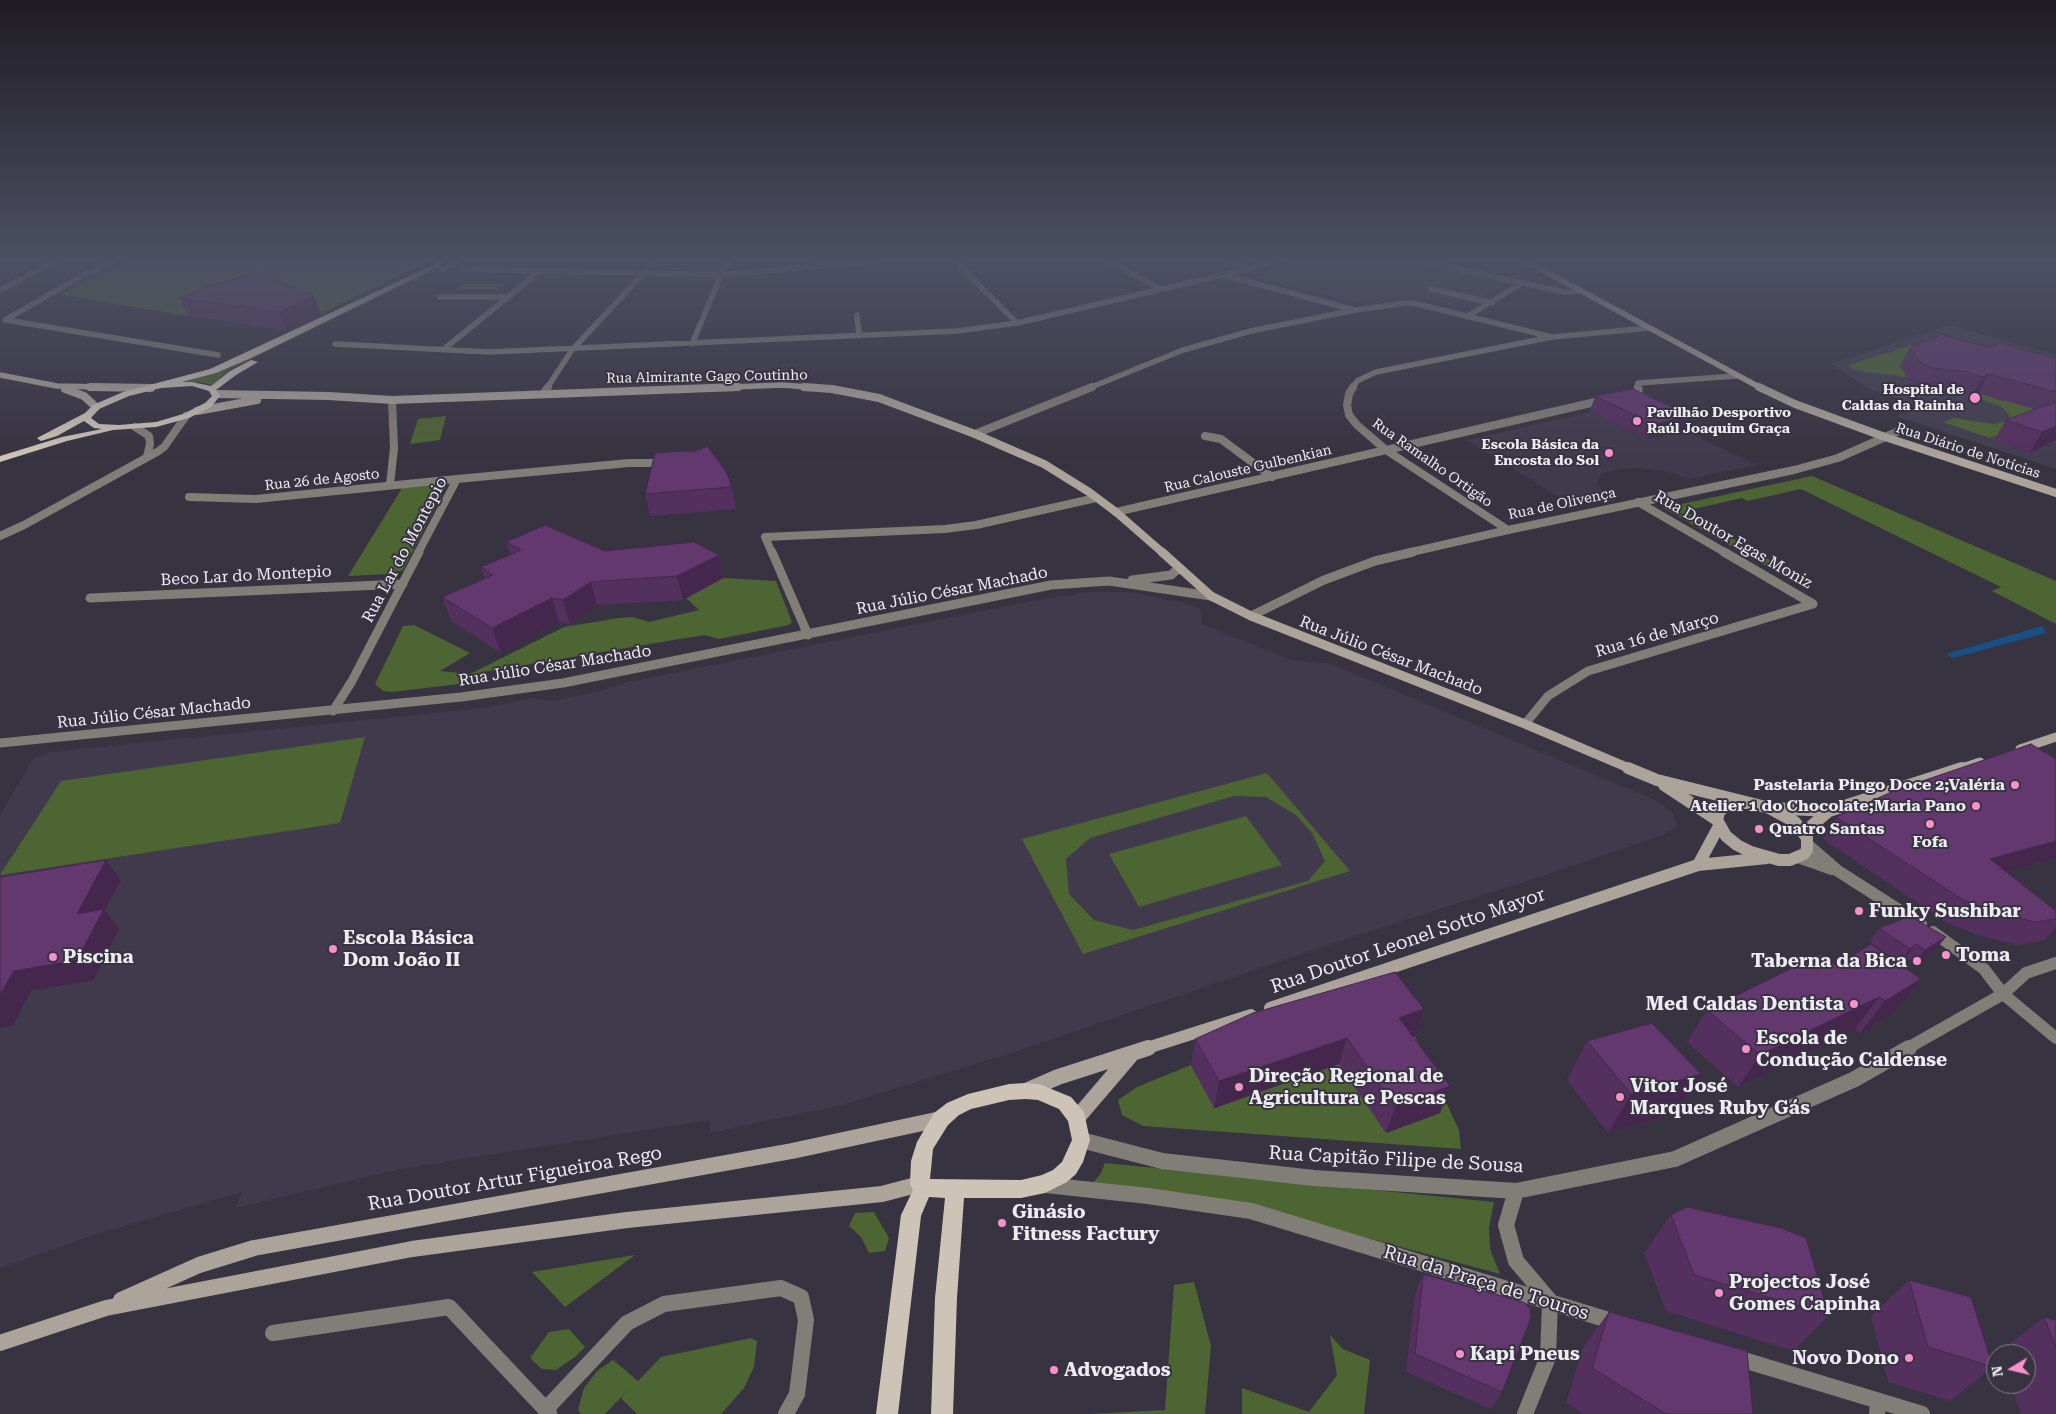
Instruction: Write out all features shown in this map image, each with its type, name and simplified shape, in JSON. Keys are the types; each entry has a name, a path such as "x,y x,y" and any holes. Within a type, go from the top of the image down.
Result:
{"main road":[{"path":"0,452 54,434 88,415 96,407 126,394 214,371 311,326"},
{"path":"0,459 65,439 119,428 156,424 186,416 212,402 214,391 233,373 327,326"},
{"name":"Rua Diário de Notícias","path":"1645,326 1736,376 1794,404 1885,437 2056,493"},
{"path":"0,375 57,386 84,396 96,407"},
{"path":"161,386 192,384 214,391"},
{"name":"Rua Almirante Gago Coutinho","path":"214,391 387,398 392,400 774,385 813,387 879,398 975,434 1044,464 1116,512 1211,596"},
{"path":"57,386 151,388"},
{"name":"Rua Almirante Gago Coutinho","path":"197,411 239,402 293,395"},
{"path":"88,415 87,419 90,423 97,426 119,428"},
{"name":"Rua Júlio César Machado","path":"1211,596 1251,616 1525,724 1657,780"},
{"path":"2009,752 2056,737"},
{"path":"1657,780 1769,808 1829,811 1990,758"},
{"path":"1657,780 1718,823 1726,836 1737,845 1767,858 1790,860 1804,854 1808,845 1804,832 1795,822 1769,808"},
{"path":"1698,864 1718,823 1719,812 1725,806 1736,803 1750,803"},
{"path":"1804,832 1829,811"},
{"name":"Rua Doutor Leonel Sotto Mayor","path":"1026,1091 1058,1078 1698,864 1767,858"},
{"path":"1076,1118 1131,1055"},
{"path":"887,1414 911,1215 922,1185 921,1161 924,1148 932,1132 941,1119 953,1109 968,1102 1009,1092 1039,1092 1065,1103 1076,1118 1081,1140 1076,1156 1069,1168 1060,1176 1044,1184 1021,1189 955,1190 922,1185"},
{"name":"Rua Doutor Artur Figueiroa Rego","path":"0,1343 106,1308 199,1265 254,1248 801,1149 941,1119"},
{"name":"Rua Doutor Artur Figueiroa Rego","path":"106,1308 418,1248 627,1220 882,1194 922,1185"},
{"path":"942,1414 946,1298 955,1190"}],"street":[{"path":"35,326 218,355"},
{"path":"444,349 472,326"},
{"path":"543,394 572,350 594,326"},
{"path":"692,344 700,326"},
{"path":"858,326 859,336"},
{"path":"335,344 489,352 572,350 957,331 994,326"},
{"path":"975,434 1183,350 1276,326"},
{"path":"1508,326 1552,337"},
{"name":"Rua Ramalho Ortigão","path":"1508,530 1386,450 1357,425 1349,415 1347,405 1349,394 1357,381 1376,372 1552,337 1649,328"},
{"path":"1621,397 1639,393 1638,383 1736,376"},
{"name":"Rua Calouste Gulbenkian","path":"1116,512 1613,398"},
{"path":"390,485 394,448 392,400"},
{"path":"0,536 24,525 164,447 186,416"},
{"path":"135,427 149,436 148,457"},
{"name":"Rua de Olivença","path":"1251,616 1324,580 1375,561 1508,530 1794,470 1838,458 1901,430"},
{"path":"1205,436 1221,439 1272,477"},
{"name":"Rua Lar do Montepio","path":"333,711 352,681 457,479 629,463 660,462 678,465"},
{"name":"Rua 26 de Agosto","path":"189,497 256,499 457,479"},
{"path":"808,636 765,537 945,529 976,525 1096,498"},
{"name":"Rua Doutor Egas Moniz","path":"1638,502 1813,604"},
{"name":"Rua Júlio César Machado","path":"0,743 333,711 461,697 563,683 808,636 1051,585 1153,579 1171,575 1179,568"},
{"name":"Rua Júlio César Machado","path":"1109,581 1211,596"},
{"name":"Beco Lar do Montepio","path":"90,598 403,584"},
{"name":"Rua 16 de Março","path":"1525,724 1548,696 1588,671 1813,604"},
{"path":"1808,845 1838,871 1951,943 1989,974 2003,994 2056,1038"},
{"path":"1798,857 1838,871"},
{"name":"Rua Capitão Filipe de Sousa","path":"1081,1140 1162,1161 1314,1178 1516,1191 1675,1159 1855,1079 2003,994 2026,973 2056,963"},
{"name":"Rua da Praça de Touros","path":"1044,1184 1251,1211 1631,1327"},
{"path":"1516,1191 1506,1225 1516,1261 1550,1302 1548,1357 1525,1414"},
{"path":"273,1333 449,1307 548,1412 627,1323 664,1304 781,1288 801,1297 806,1320 797,1394 786,1414"},
{"path":"1720,1354 1878,1407 1922,1414"}],"shaded area":[{"name":"Hospital de Caldas da Rainha","path":"1946,326 1953,326 2056,355 2056,469 1896,416 1921,407 1868,388 1831,364"},
{"name":"Escola Básica da Encosta do Sol","path":"1627,404 1757,465 1690,479 1669,472 1641,468 1620,469 1602,474 1597,483 1605,495 1604,498 1571,505 1467,440"},
{"path":"1090,592 1128,592 1188,604 1201,609 1202,624 1291,660 1331,664 1655,800 1672,812 1678,827 1663,835 1334,943 1020,1050 842,1105 710,1133 710,1120 400,1169 235,1208 242,1192 97,1234 0,1268 0,815 33,759 50,752 485,708 530,698 554,701 604,690 624,683 1042,599"}],"green space":[{"path":"319,326 230,369 212,385 200,382 181,383 227,369"},
{"path":"1912,345 1934,352 1908,377 1866,372 1853,369 1848,365"},
{"path":"1978,393 2002,401 2015,394 2031,408 2048,416 1990,438 1943,422 1954,418 1993,424 2011,420 2008,413 2000,406 1972,396"},
{"path":"446,416 440,440 410,444 418,419"},
{"path":"1812,476 2056,581 2056,624 1992,591 2001,587 1801,489 1747,501 1742,498 1685,511 1806,581 1795,582 1663,508"},
{"path":"445,485 446,487 403,570 391,574 348,576 402,488"},
{"path":"723,578 776,581 792,622 789,625 719,639 704,635 483,672 467,683 392,692 383,691 375,684 403,626 414,625 470,653 440,671 470,674 564,627 633,617 649,622 699,610 686,598"},
{"path":"365,737 340,823 0,875 61,781"},
{"path":"1267,773 1350,871 1083,954 1022,839","holes":["1234,796 1266,797 1296,815 1312,833 1325,861 1308,881 1133,930 1094,920 1069,894 1066,859 1090,838"]},
{"path":"1246,816 1282,865 1139,907 1109,854"},
{"path":"1415,1036 1459,1130 1461,1149 1143,1126 1122,1115 1118,1100 1137,1087 1191,1065 1215,1108"},
{"path":"1105,1163 1494,1202 1489,1227 1490,1249 1500,1274 1257,1208 1091,1185 1101,1173"},
{"path":"874,1212 889,1238 885,1251 869,1253 861,1237 849,1226 855,1213"},
{"path":"635,1255 565,1307 532,1272"},
{"path":"1194,1282 1211,1346 1205,1414 1091,1414 1165,1410 1174,1285"},
{"path":"569,1329 585,1347 575,1357 556,1370 542,1369 530,1358 549,1332"},
{"path":"1330,1335 1343,1349 1370,1360 1364,1414 1242,1414 1242,1388 1309,1412 1337,1375"},
{"path":"751,1338 757,1341 754,1367 744,1388 721,1414 637,1414 621,1398 629,1389 605,1414 581,1414 578,1410 584,1388 597,1371 613,1360 638,1381 661,1357"}],"water":[{"path":"2042,626 2046,633 1953,658 1946,654"}],"building":[{"path":"1942,334 1989,348 2001,343 2056,359 2056,392 1989,374 1982,377 1963,371 1933,368 1921,363 1910,348"},
{"path":"1633,389 1691,416 1654,424 1595,396"},
{"path":"2056,402 2056,426 2042,432 2006,420"},
{"path":"707,446 726,471 732,487 645,494 655,453 694,452"},
{"path":"545,525 605,551 694,542 719,555 677,576 591,582 563,600 552,598 492,628 442,597 493,575 481,567 521,550 506,542"},
{"path":"2031,744 2056,759 2056,841 1990,859 2056,911 2056,919 2035,922 1996,913 1963,900 1836,817 1896,790"},
{"name":"Piscina","path":"106,860 77,914 104,909 77,960 14,971 0,995 0,877"},
{"path":"1910,916 1946,937 1925,950 1916,944 1910,949 1879,928"},
{"path":"1871,944 1921,979 1885,1001 1879,997 1760,1055 1707,1010 1820,954 1836,965"},
{"path":"1395,972 1424,1009 1399,1018 1450,1086 1395,1107 1347,1038 1219,1081 1195,1039 1253,1013"},
{"path":"1652,1023 1701,1074 1631,1094 1587,1041"},
{"path":"1687,1207 1781,1228 1806,1238 1829,1315 1694,1275 1671,1215"},
{"name":"Kapi Pneus","path":"1423,1274 1523,1302 1530,1308 1531,1318 1502,1392 1415,1354"},
{"path":"1909,1280 1971,1297 1986,1345 1986,1365 1928,1347"},
{"path":"1609,1312 1747,1351 1753,1414 1666,1414 1592,1368"},
{"path":"2044,1317 2056,1320 2056,1348"}],"place":[{"name":"Hospital de Caldas da Rainha","path":"1975,398"},
{"name":"Pavilhão Desportivo Raúl Joaquim Graça","path":"1637,421"},
{"name":"Escola Básica da Encosta do Sol","path":"1609,453"},
{"name":"Pastelaria Pingo Doce 2;Valéria","path":"2015,785"},
{"name":"Atelier 1 do Chocolate;Maria Pano","path":"1976,806"},
{"name":"Fofa","path":"1930,824"},
{"name":"Quatro Santas","path":"1759,829"},
{"name":"Funky Sushibar","path":"1859,911"},
{"name":"Escola Básica Dom João II","path":"333,949"},
{"name":"Toma","path":"1946,955"},
{"name":"Piscina","path":"53,957"},
{"name":"Taberna da Bica","path":"1917,961"},
{"name":"Med Caldas Dentista","path":"1854,1004"},
{"name":"Escola de Condução Caldense","path":"1746,1049"},
{"name":"Direção Regional de Agricultura e Pescas","path":"1239,1087"},
{"name":"Vitor José Marques Ruby Gás","path":"1620,1097"},
{"name":"Ginásio Fitness Factury","path":"1002,1223"},
{"name":"Projectos José Gomes Capinha","path":"1719,1293"},
{"name":"Kapi Pneus","path":"1460,1354"},
{"name":"Novo Dono","path":"1909,1358"},
{"name":"Advogados","path":"1054,1370"}]}
